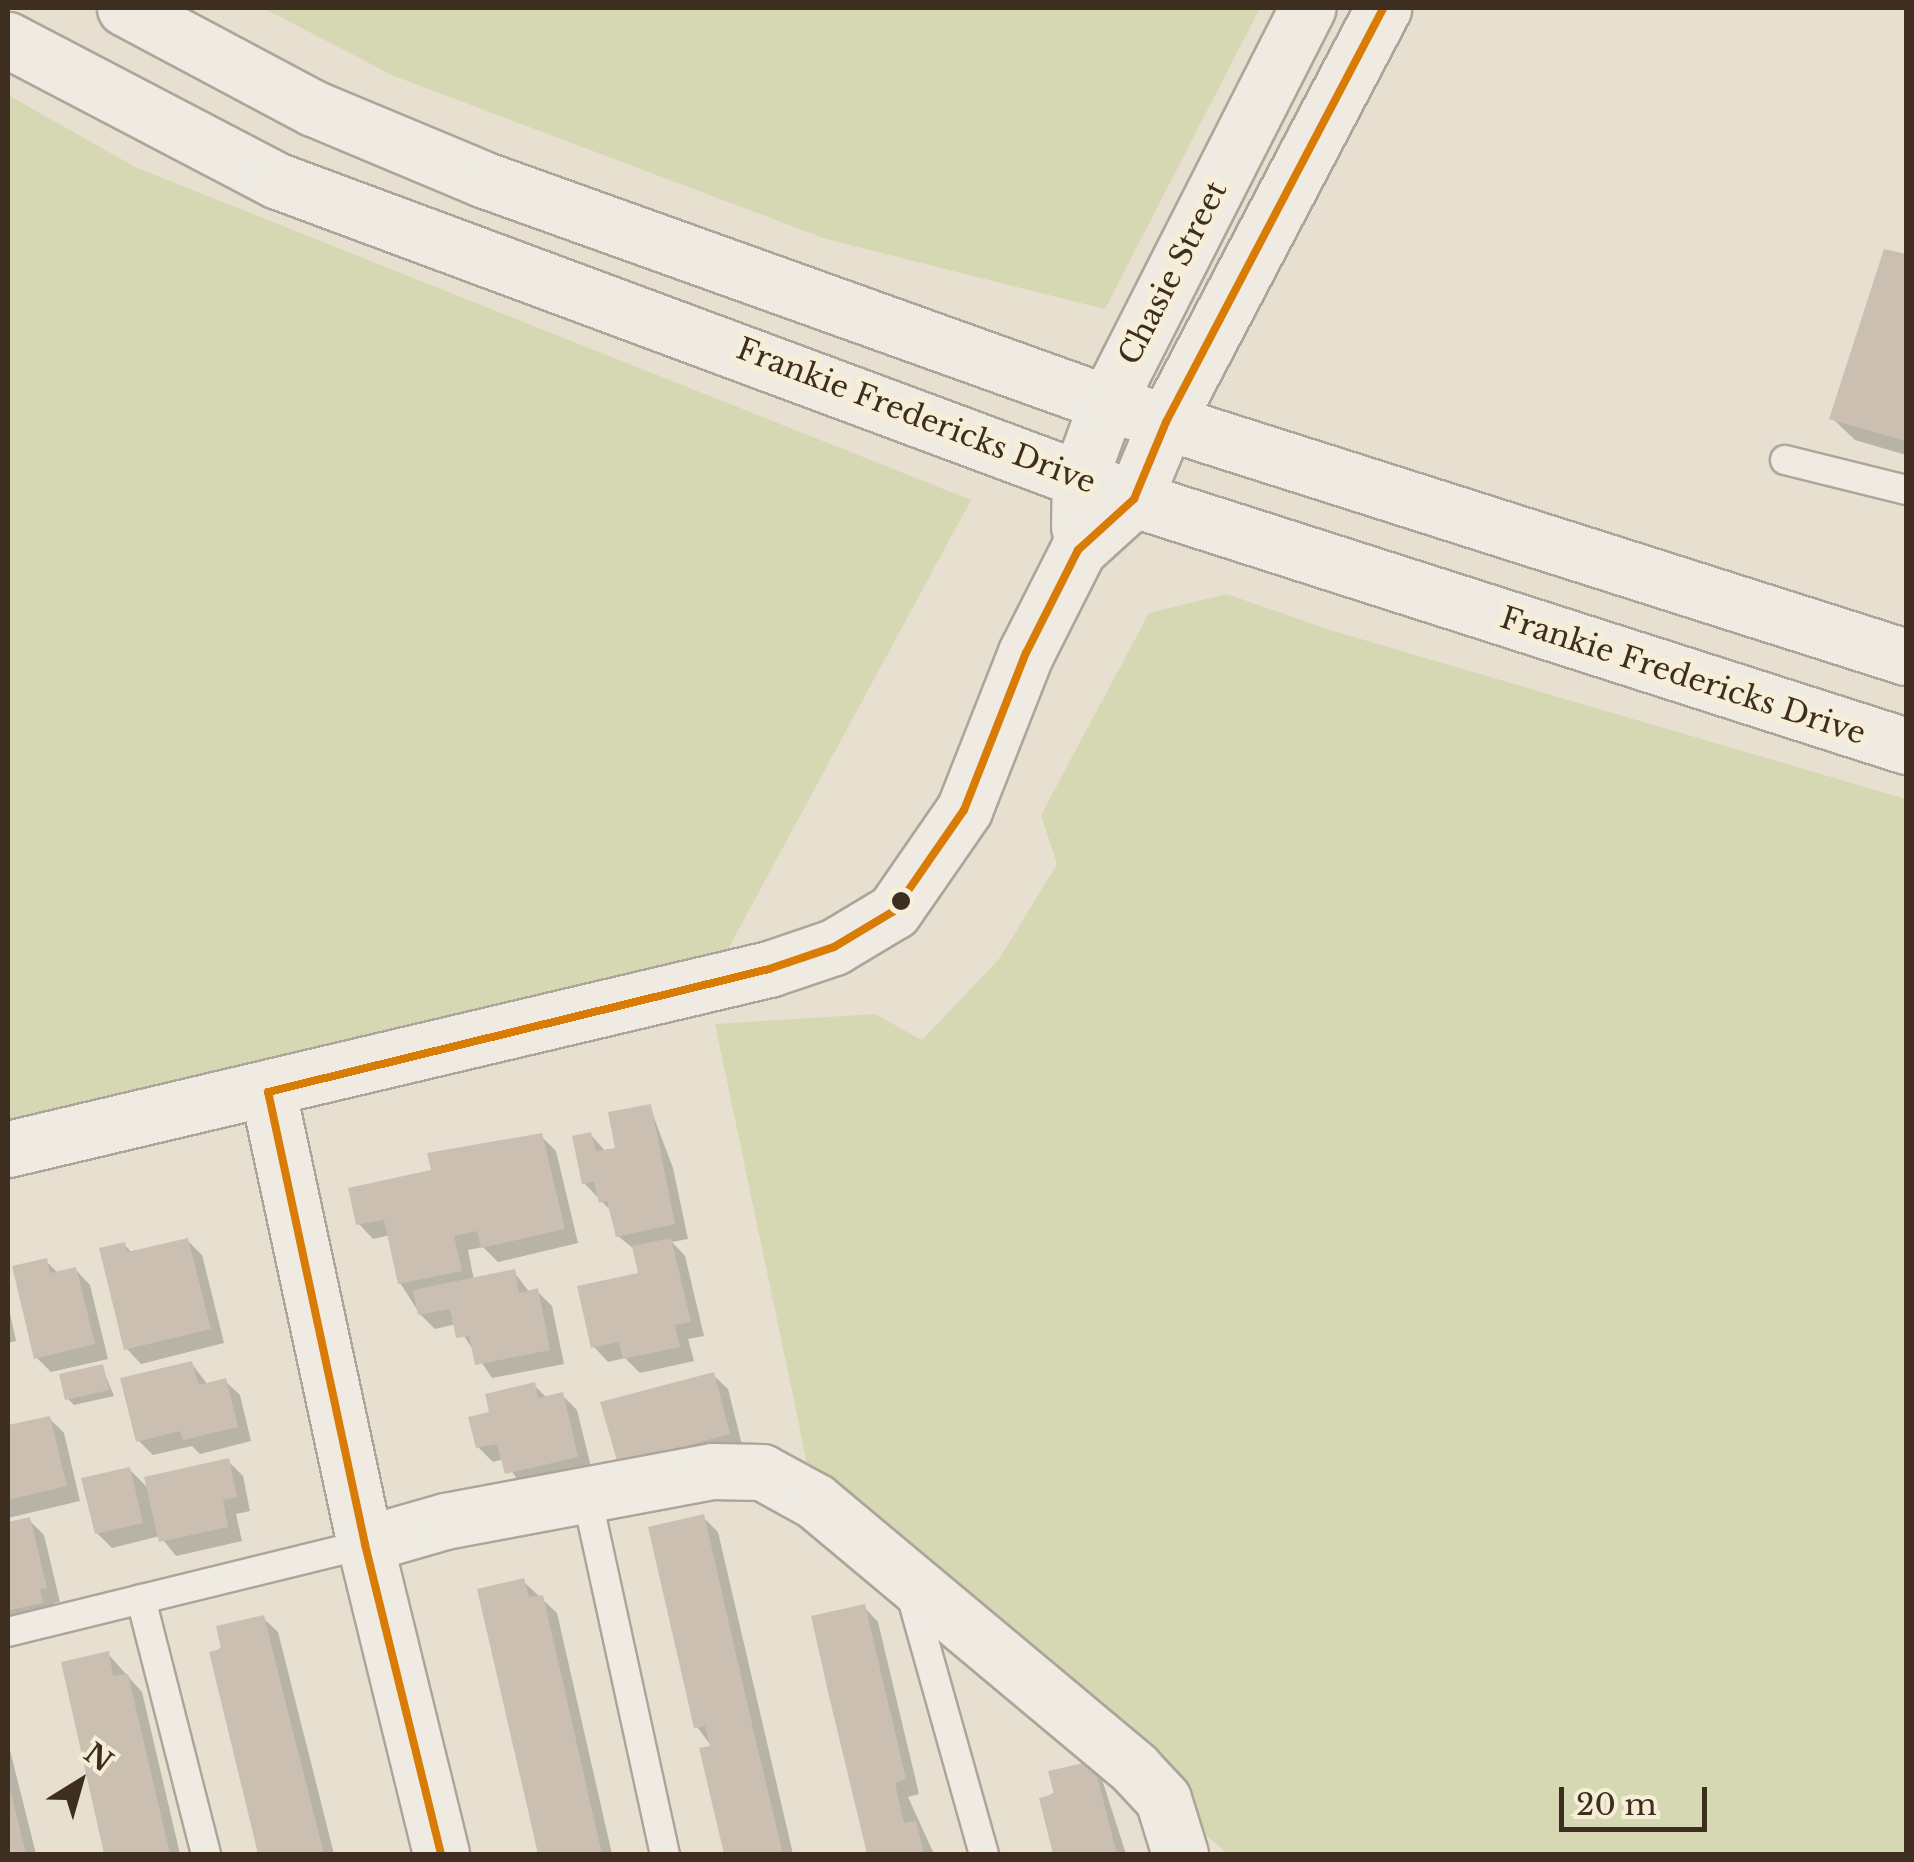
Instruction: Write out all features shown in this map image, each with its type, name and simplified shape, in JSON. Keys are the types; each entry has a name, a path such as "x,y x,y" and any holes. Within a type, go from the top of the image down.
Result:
{"street":[{"path":"125,8 313,108 485,180 1107,403 1906,657"},
{"name":"Chasie Street","path":"1078,550 1080,478 1107,403 1307,8"},
{"name":"Chasie Street","path":"8,1149 268,1092 768,970 834,947 894,910 964,810 1026,653 1078,550 1134,499 1166,422 1383,8"},
{"name":"Frankie Fredericks Drive","path":"8,40 278,181 1134,499 1906,746"},
{"path":"268,1092 365,1544 441,1854"},
{"path":"365,1544 445,1521 712,1471 762,1472 815,1501 1135,1769 1163,1799 1180,1854"}],"lane":[{"path":"1784,460 1906,490"},
{"path":"587,1497 665,1854"},
{"path":"8,1632 365,1544"},
{"path":"908,1582 984,1854"},
{"path":"140,1599 206,1854"}],"green space":[{"path":"263,8 1260,8 1105,309 826,239 394,76"},
{"path":"8,95 137,168 971,500 709,984 8,1145"},
{"path":"1227,594 1330,630 1906,799 1906,1854 1228,1854 815,1501 715,1024 875,1014 922,1040 999,959 1057,864 1041,815 1149,613"}],"building":[{"path":"1884,249 1906,254 1906,441 1829,419"},
{"path":"651,1104 675,1224 616,1237 607,1201 599,1203 594,1182 582,1184 572,1136 591,1132 596,1151 615,1148 608,1112"},
{"path":"542,1133 565,1229 481,1248 477,1231 454,1236 462,1271 398,1284 384,1220 356,1225 348,1188 431,1170 427,1153"},
{"path":"188,1238 211,1329 124,1350 99,1248 125,1242 127,1252"},
{"path":"671,1238 691,1322 675,1325 680,1347 623,1359 619,1342 591,1348 577,1286 638,1273 632,1246"},
{"path":"47,1258 50,1273 76,1267 95,1344 34,1359 12,1266"},
{"path":"515,1269 519,1293 538,1288 550,1350 475,1365 469,1336 456,1338 450,1309 418,1315 413,1290"},
{"path":"192,1361 199,1385 226,1378 238,1427 183,1440 180,1431 136,1442 120,1378"},
{"path":"103,1364 109,1390 65,1400 59,1374"},
{"path":"714,1372 730,1434 618,1464 600,1402"},
{"path":"535,1382 538,1398 563,1392 578,1457 505,1474 497,1444 476,1448 468,1417 489,1412 485,1394"},
{"path":"50,1416 67,1486 8,1500 8,1425"},
{"path":"229,1458 237,1497 223,1500 228,1527 159,1542 144,1477"},
{"path":"130,1467 143,1523 95,1534 81,1478"},
{"path":"704,1514 783,1854 724,1854 699,1748 710,1746 705,1726 694,1728 648,1527"},
{"path":"30,1517 47,1588 40,1589 43,1603 10,1610 8,1522"},
{"path":"524,1578 529,1597 543,1595 602,1854 538,1854 477,1589"},
{"path":"865,1604 906,1779 895,1783 904,1823 916,1821 924,1854 867,1854 829,1696 811,1616"},
{"path":"264,1615 324,1854 258,1854 209,1652 221,1649 216,1626"},
{"path":"109,1651 113,1676 128,1674 170,1854 104,1854 61,1662"},
{"path":"1093,1761 1117,1854 1053,1854 1039,1798 1054,1794 1048,1771"},
{"path":"9,1785 19,1825 26,1854 8,1854"}],"transit line":[{"path":"441,1854 365,1544 268,1092 769,969 834,947 894,911 964,810 1026,653 1078,550 1134,499 1166,422 1383,8"}]}
